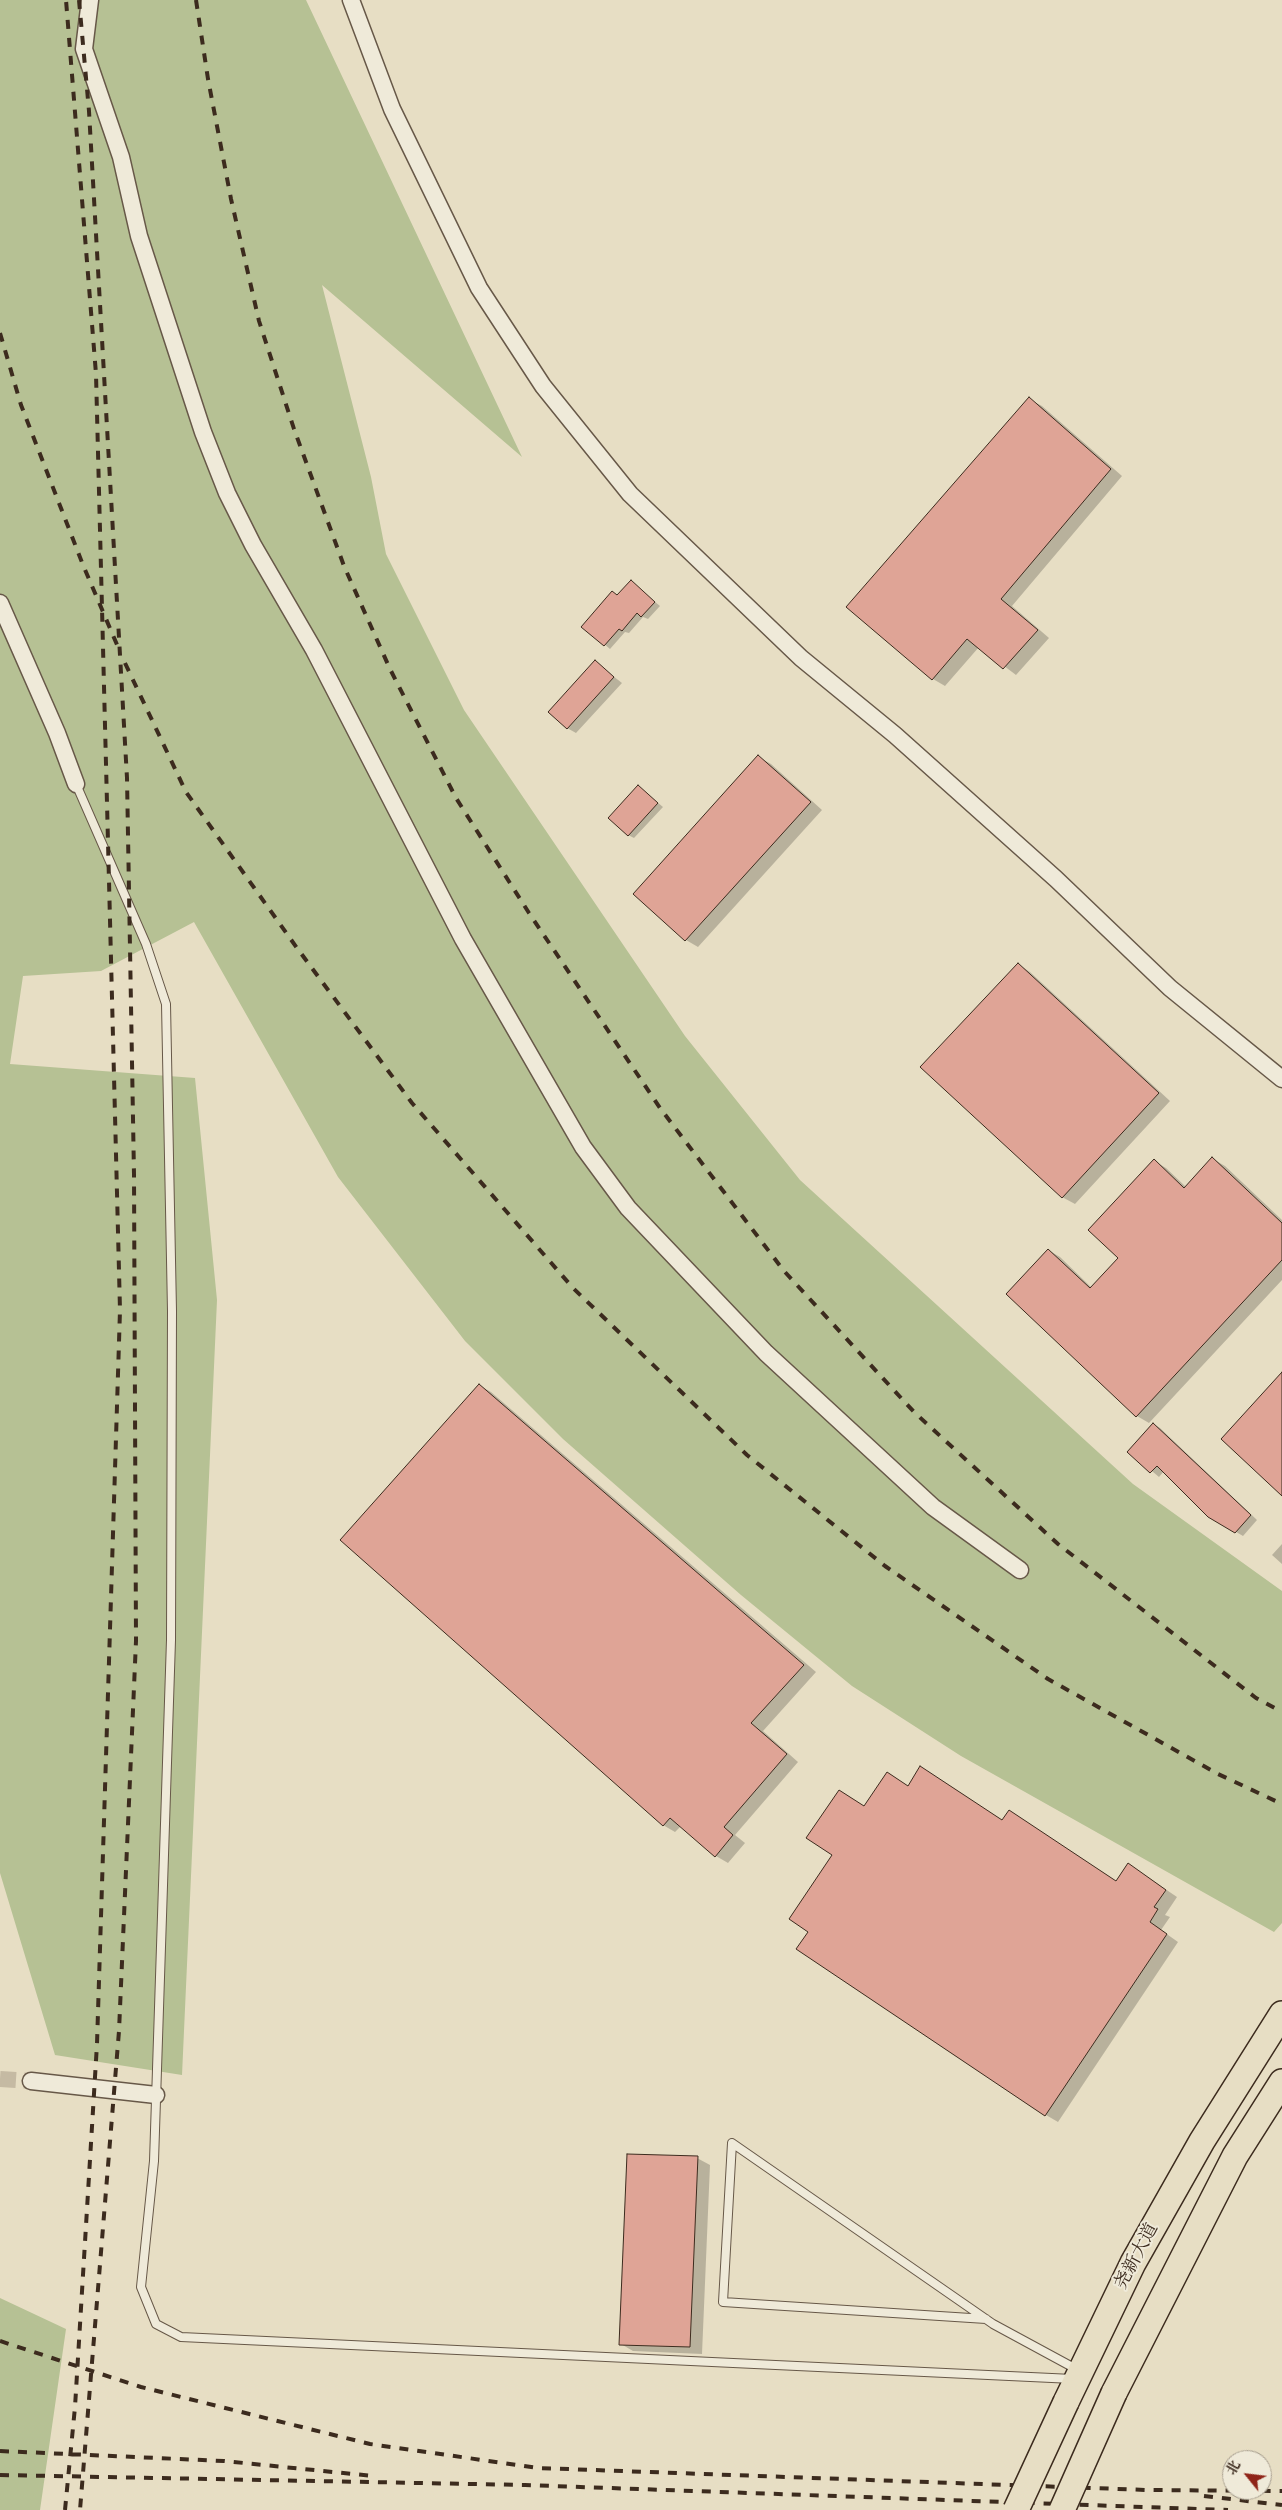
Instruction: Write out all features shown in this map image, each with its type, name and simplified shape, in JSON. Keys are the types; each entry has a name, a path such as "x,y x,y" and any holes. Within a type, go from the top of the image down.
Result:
{"main road":[{"name":"尧新大道","path":"1016,2510 1133,2263 1202,2141 1282,2014"},
{"path":"1062,2510 1114,2393 1235,2156 1276,2096"}],"street":[{"path":"90,0 84,49 121,157 139,236 202,432 227,493 253,545 314,650 458,931 583,1147 628,1208 766,1353 933,1507 1020,1570"},
{"path":"351,0 392,109 479,288 543,386 630,494 801,658 895,735 1056,879 1170,988 1282,1079"},
{"path":"0,603 53,725 76,784"},
{"path":"32,2081 156,2095"}],"lane":[{"path":"76,784 146,944 166,1004 172,1311 171,1640 154,2161 141,2287 156,2324 181,2337 1080,2375"},
{"path":"986,2319 723,2302 732,2143 986,2319 1080,2375"}],"green space":[{"path":"0,0 306,0 522,457 322,285 371,477 386,554 464,710 685,1036 800,1180 1133,1484 1282,1591 1282,1923 1274,1932 961,1756 852,1686 741,1595 563,1439 465,1341 338,1177 194,922 101,971 23,976 10,1064 195,1078 217,1300 182,2075 55,2055 0,1873"},
{"path":"0,2298 66,2329 40,2510 0,2510"}],"building":[{"path":"1029,397 1111,469 1001,599 1038,630 1003,669 967,639 932,680 846,607"},
{"path":"631,580 655,602 641,617 637,613 622,631 619,629 604,646 581,627 612,591 617,595"},
{"path":"595,660 614,677 567,729 548,712"},
{"path":"758,755 811,802 685,941 633,894"},
{"path":"638,785 658,803 628,836 608,818"},
{"path":"1018,963 1159,1093 1062,1198 920,1067"},
{"path":"1212,1157 1282,1223 1282,1260 1136,1417 1006,1294 1048,1249 1090,1288 1118,1258 1088,1230 1154,1159 1184,1188"},
{"path":"1282,1372 1282,1496 1221,1439"},
{"path":"479,1384 804,1665 751,1723 787,1754 724,1827 733,1835 715,1857 670,1818 663,1826 340,1540"},
{"path":"1153,1423 1251,1515 1235,1533 1208,1517 1157,1466 1150,1473 1127,1452"},
{"path":"920,1766 1002,1820 1009,1810 1116,1881 1128,1863 1166,1890 1154,1907 1158,1909 1150,1922 1167,1934 1045,2116 796,1949 808,1932 789,1919 832,1855 806,1838 839,1790 864,1806 887,1772 908,1786"},
{"path":"627,2154 698,2156 690,2347 619,2345"}],"tunnel":[{"path":"0,2079 31,2081"}],"railway":[{"path":"65,2510 75,2407 97,2044 120,1310 96,374 66,0"},
{"path":"79,0 89,111 127,778 134,1175 136,1641 119,2031 80,2510"},
{"path":"196,0 208,79 231,199 259,321 294,429 344,566 390,669 456,798 529,913 660,1108 784,1271 914,1412 1058,1544 1256,1698 1282,1712"},
{"path":"0,333 21,405 83,565 118,647"},
{"path":"125,663 186,792 297,948 412,1103 573,1288 747,1455 885,1566 1048,1679 1218,1774 1282,1804"},
{"path":"0,2341 141,2387 370,2444 538,2468 1147,2490 1282,2491"},
{"path":"0,2451 224,2461 373,2476"},
{"path":"0,2475 525,2485 1228,2510"},
{"path":"1204,2496 1282,2505"}]}
